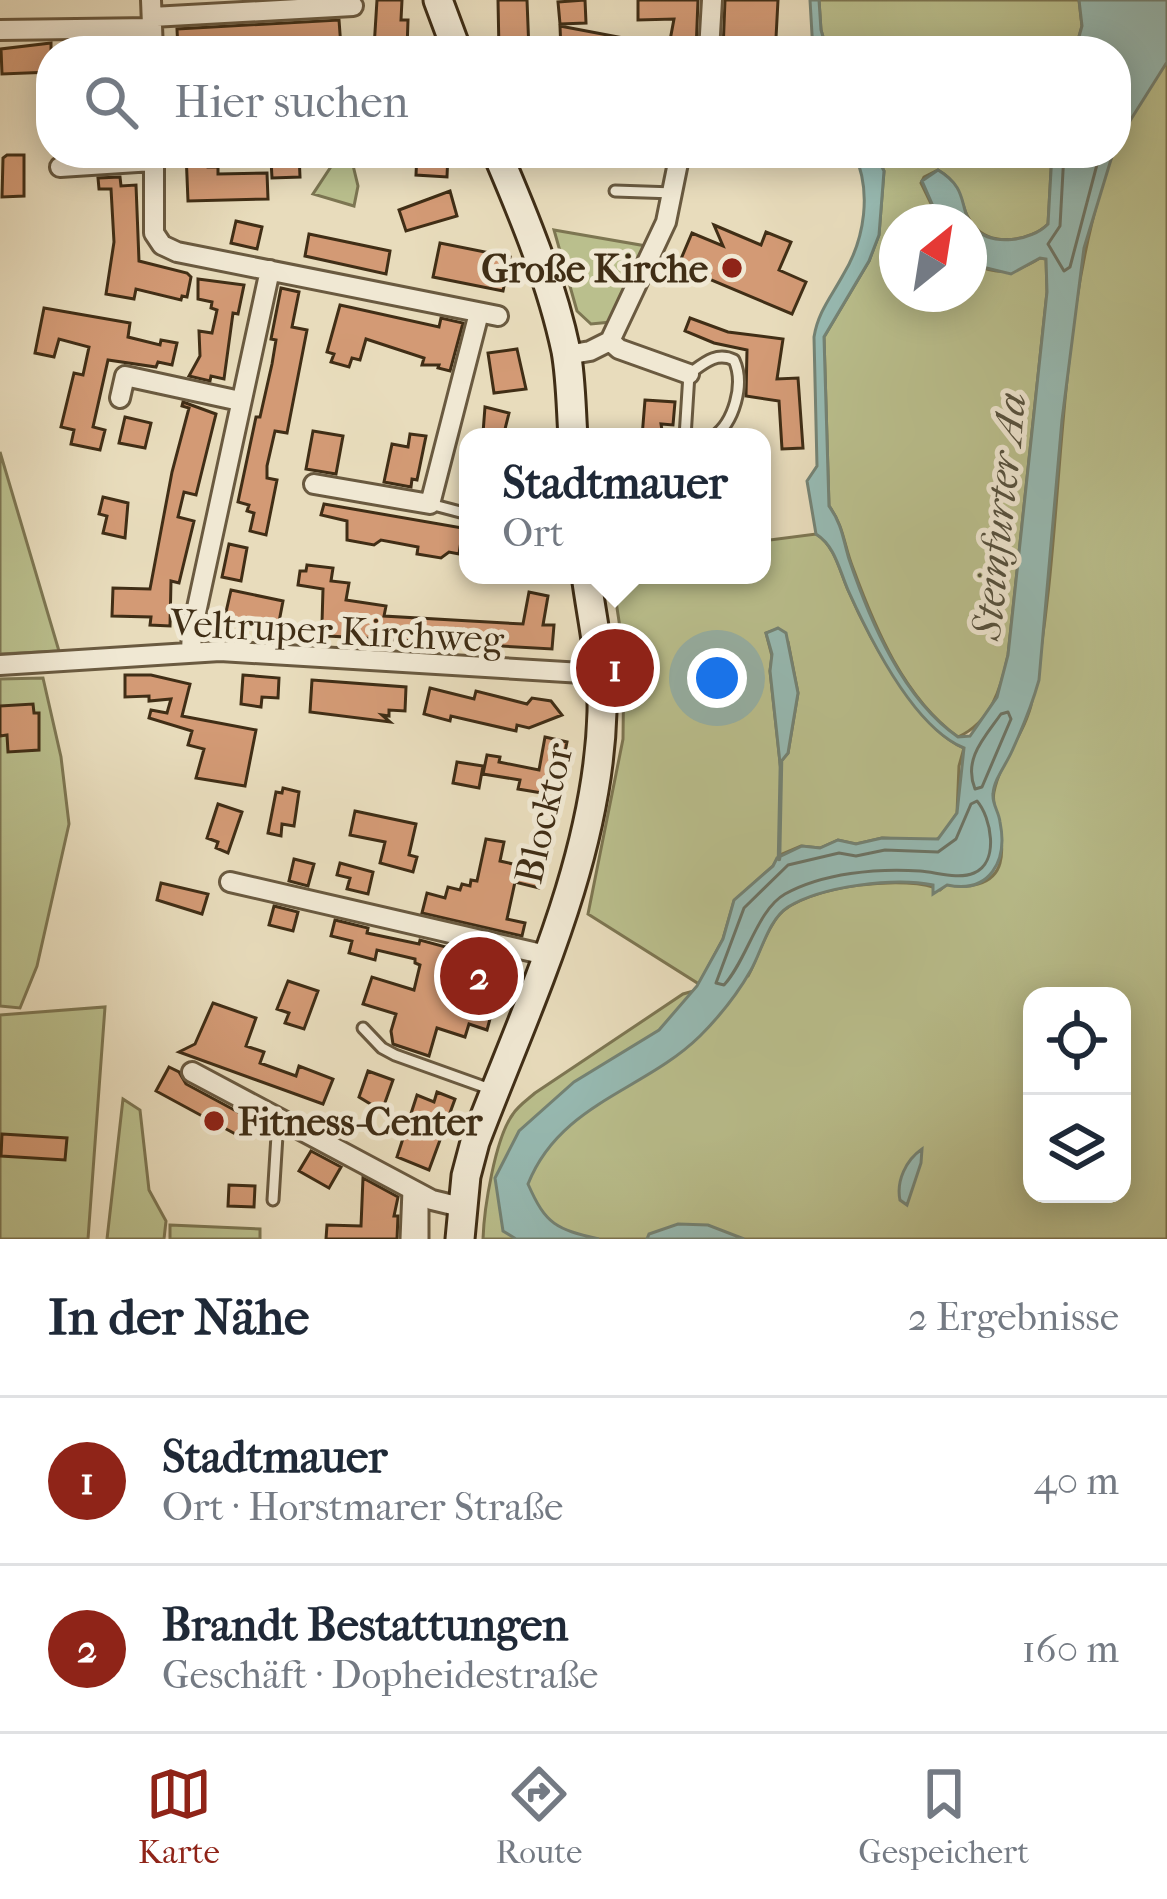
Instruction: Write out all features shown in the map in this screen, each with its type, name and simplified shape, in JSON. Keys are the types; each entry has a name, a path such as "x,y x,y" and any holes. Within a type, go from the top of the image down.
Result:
{"main road":[{"path":"438,0 451,36"},
{"path":"503,168 524,218 567,356 571,428"},
{"name":"Blocktor","path":"460,1239 461,1207 476,1142 546,955 590,804 600,744 599,674 587,584"}],"street":[{"path":"711,36 712,0"},
{"path":"0,30 152,15 352,6"},
{"path":"154,168 154,233 162,245 177,252 489,314 430,504 314,484"},
{"path":"567,356 610,340 666,222 678,168"},
{"path":"191,651 270,270"},
{"path":"610,340 619,349 688,374"},
{"path":"120,398 125,376 240,401"},
{"name":"Veltruper Kirchweg","path":"0,665 191,651 599,674"},
{"path":"230,882 546,955"},
{"path":"192,1072 422,1198 461,1207"}],"lane":[{"path":"615,191 674,193"},
{"path":"685,428 688,374 719,356 738,365 731,420 722,428"},
{"path":"430,504 459,512"},
{"path":"363,1028 395,1055 495,1090"},
{"path":"273,1199 278,1119"},
{"path":"414,1239 422,1198"},
{"path":"414,1239 422,1198"}],"green space":[{"path":"819,0 1079,0 1082,26 1079,36 823,36"},
{"path":"1167,62 1167,1239 483,1239 496,1156 517,1108 683,994 748,976 773,922 791,905 858,885 906,883 940,890 947,884 970,886 997,871 1001,844 994,792 1032,701 1044,631 1081,274 1108,168 1131,168 1131,113"},
{"path":"330,168 354,168 358,186 354,206 313,194"},
{"path":"882,168 1051,168 1048,224 1011,239 987,235 987,204 963,204 954,184 938,170 921,183 931,204 881,204"},
{"path":"554,230 646,246 611,322 591,324 577,311"},
{"path":"879,235 879,312 987,312 987,269 1006,271 1046,259 1047,292 1008,655 998,692 986,713 958,737 922,703 894,660 829,506 824,337"},
{"path":"0,452 59,651 0,654"},
{"path":"816,534 836,559 868,632 896,679 929,722 964,748 957,813 934,841 882,838 856,844 838,840 780,855 734,901 723,939 699,984 588,914 623,739 624,654 613,584 771,584 771,540","holes":["778,629 788,642 798,693 788,753 780,762 766,633"]},
{"path":"43,678 61,757 69,824 37,966 20,1008 0,1006 0,679"},
{"path":"105,1007 88,1239 0,1239 0,1015"},
{"path":"123,1099 140,1110 149,1190 166,1221 164,1239 107,1239"},
{"path":"170,1225 260,1229 260,1239 170,1239"}],"water":[{"path":"810,0 819,0 823,36 812,36"},
{"path":"1079,0 1167,0 1167,62 1131,119 1131,36 1079,36"},
{"path":"860,168 882,168 879,235 824,337 829,506 867,608 905,680 938,721 958,737 970,736 997,697 1008,655 1047,292 1046,259 1011,274 987,268 987,236 1012,240 1048,224 1051,168 1108,168 1084,248 1062,420 1039,680 994,788 1002,836 998,861 985,879 947,885 933,894 933,885 879,883 820,894 781,912 740,987 700,1036 582,1116 542,1157 528,1184 547,1217 562,1228 599,1239 516,1239 503,1231 495,1178 519,1131 574,1082 659,1030 697,986 723,939 734,900 777,858 802,846 820,848 838,840 856,844 882,838 938,839 957,813 964,748 927,721 895,680 832,551 816,534 807,481 817,466 814,337 822,312 851,261 861,231"},
{"path":"938,170 959,192 963,204 932,204 922,181"},
{"path":"778,628 786,633 798,693 788,753 780,763 772,654 766,633"},
{"path":"922,1149 907,1205 900,1200 901,1178"},
{"path":"678,1224 708,1225 744,1239 647,1239 649,1234"}],"building":[{"path":"377,0 402,0 401,20 408,20 407,36 375,36"},
{"path":"498,0 527,0 528,36 499,36"},
{"path":"585,0 586,23 560,24 558,2"},
{"path":"638,0 698,0 697,36 671,36 674,19 638,20"},
{"path":"725,0 778,0 776,36 724,36"},
{"path":"339,20 340,36 177,36 177,29"},
{"path":"560,26 613,36 560,36"},
{"path":"36,45 36,73 2,74 1,49"},
{"path":"24,155 24,196 2,197 3,158"},
{"path":"187,168 218,168 218,174 267,173 268,199 188,201"},
{"path":"271,168 300,168 300,177 272,178"},
{"path":"416,168 447,168 447,177 416,175"},
{"path":"120,177 121,186 136,185 139,261 187,273 191,277 187,297 181,300 136,289 134,299 106,294 114,242 111,189 99,189 98,178"},
{"path":"450,191 457,216 406,231 399,210"},
{"path":"236,221 262,227 257,249 231,243"},
{"name":"Große Kirche","path":"714,225 761,245 766,232 791,242 779,270 806,282 792,314 678,266 692,233 723,246"},
{"path":"309,234 390,251 386,274 305,256"},
{"path":"440,243 510,257 503,291 433,277"},
{"path":"198,279 244,285 238,314 233,313 224,379 189,376 200,356 199,331 212,333 217,310 211,308 212,302 198,299"},
{"path":"281,288 299,292 292,327 307,330 287,433 275,431 267,466 267,478 277,480 266,535 250,531 254,513 247,511 249,505 238,502 272,364 276,340 271,339"},
{"path":"340,305 439,327 441,318 463,323 450,371 422,365 424,358 366,339 360,360 352,358 349,367 331,362 334,354 327,352"},
{"path":"44,308 130,323 128,337 160,345 161,340 177,343 172,365 108,360 93,427 105,430 100,450 71,444 74,430 61,427 74,373 83,375 89,347 59,339 54,357 35,353"},
{"path":"690,318 728,332 783,339 777,379 798,378 803,448 782,449 779,401 746,396 747,350 685,331"},
{"path":"517,349 526,389 494,393 488,353"},
{"path":"645,400 675,402 673,425 643,428"},
{"path":"183,402 216,414 196,495 184,492 178,517 194,521 179,583 171,581 170,626 150,625 151,617 112,616 113,588 150,589 189,408"},
{"path":"485,407 509,413 505,428 483,428"},
{"path":"125,417 151,423 145,448 119,443"},
{"path":"313,431 343,436 336,474 306,469"},
{"path":"410,434 426,436 417,480 412,479 411,487 384,482 392,444 408,447"},
{"path":"103,497 128,503 125,538 103,533 107,516 99,514"},
{"path":"324,504 459,527 459,554 449,552 441,558 417,554 418,547 347,540 347,521 321,515"},
{"path":"229,544 247,548 241,581 222,577"},
{"path":"307,565 333,568 331,581 349,583 346,600 386,606 384,616 523,624 529,592 548,596 543,625 554,625 552,649 329,636 330,623 322,623 323,589 298,585 300,571 306,571"},
{"path":"231,590 283,601 278,627 224,621"},
{"path":"125,675 190,684 182,716 256,730 245,786 196,778 204,749 188,745 192,731 149,718 151,710 167,713 171,699 125,697"},
{"path":"243,675 279,678 278,698 262,697 261,707 241,704"},
{"path":"312,680 406,687 405,711 389,710 389,716 382,715 390,722 310,712"},
{"path":"430,688 474,699 476,691 527,704 532,698 551,701 562,715 529,728 517,725 516,731 451,716 450,721 424,714"},
{"path":"33,704 34,713 39,713 39,750 8,752 7,735 0,736 0,706"},
{"path":"545,737 567,742 563,762 554,760 548,794 518,789 520,780 483,774 487,755 539,770"},
{"path":"457,762 483,766 479,788 453,783"},
{"path":"283,788 299,792 294,826 282,824 281,836 268,833 276,792 282,793"},
{"path":"218,804 242,812 228,853 207,838"},
{"path":"355,811 416,824 409,855 417,857 413,872 380,863 385,842 350,835"},
{"path":"486,839 504,842 500,861 543,871 539,888 515,882 507,919 525,923 522,936 422,913 427,893 445,898 448,887 460,890 462,884 477,881"},
{"path":"294,859 314,864 308,886 289,881"},
{"path":"340,863 373,872 368,894 347,889 350,878 337,875"},
{"path":"161,883 208,894 202,914 157,900"},
{"path":"274,906 298,912 293,931 269,925"},
{"path":"335,920 368,928 367,933 419,944 420,940 505,963 487,1030 469,1024 465,1037 437,1028 429,1056 393,1044 396,1014 363,1004 372,977 414,990 420,965 415,959 377,950 375,960 349,953 352,941 331,936"},
{"path":"288,981 318,991 304,1029 285,1023 289,1013 277,1009"},
{"path":"213,1003 256,1018 246,1046 264,1052 260,1063 296,1076 299,1066 333,1079 323,1104 179,1052 195,1044"},
{"path":"169,1067 186,1084 251,1119 241,1137 156,1091"},
{"path":"368,1071 393,1080 382,1111 359,1097"},
{"path":"437,1092 455,1099 429,1170 397,1157 417,1095 434,1102"},
{"path":"2,1134 67,1138 65,1160 1,1156"},
{"path":"311,1151 341,1167 329,1188 299,1171"},
{"path":"363,1178 398,1197 397,1239 326,1239 327,1225 361,1226"},
{"path":"229,1185 255,1186 254,1207 228,1206"}],"waterway":[{"path":"779,859 781,762"}],"place":[{"name":"Große Kirche","path":"732,268"},
{"name":"Stadtmauer","path":"615,668"},
{"name":"Brandt Bestattungen","path":"479,976"},
{"name":"Fitness-Center","path":"214,1121"}],"water label":[{"name":"Steinfurter Aa","path":"998,516"}]}
